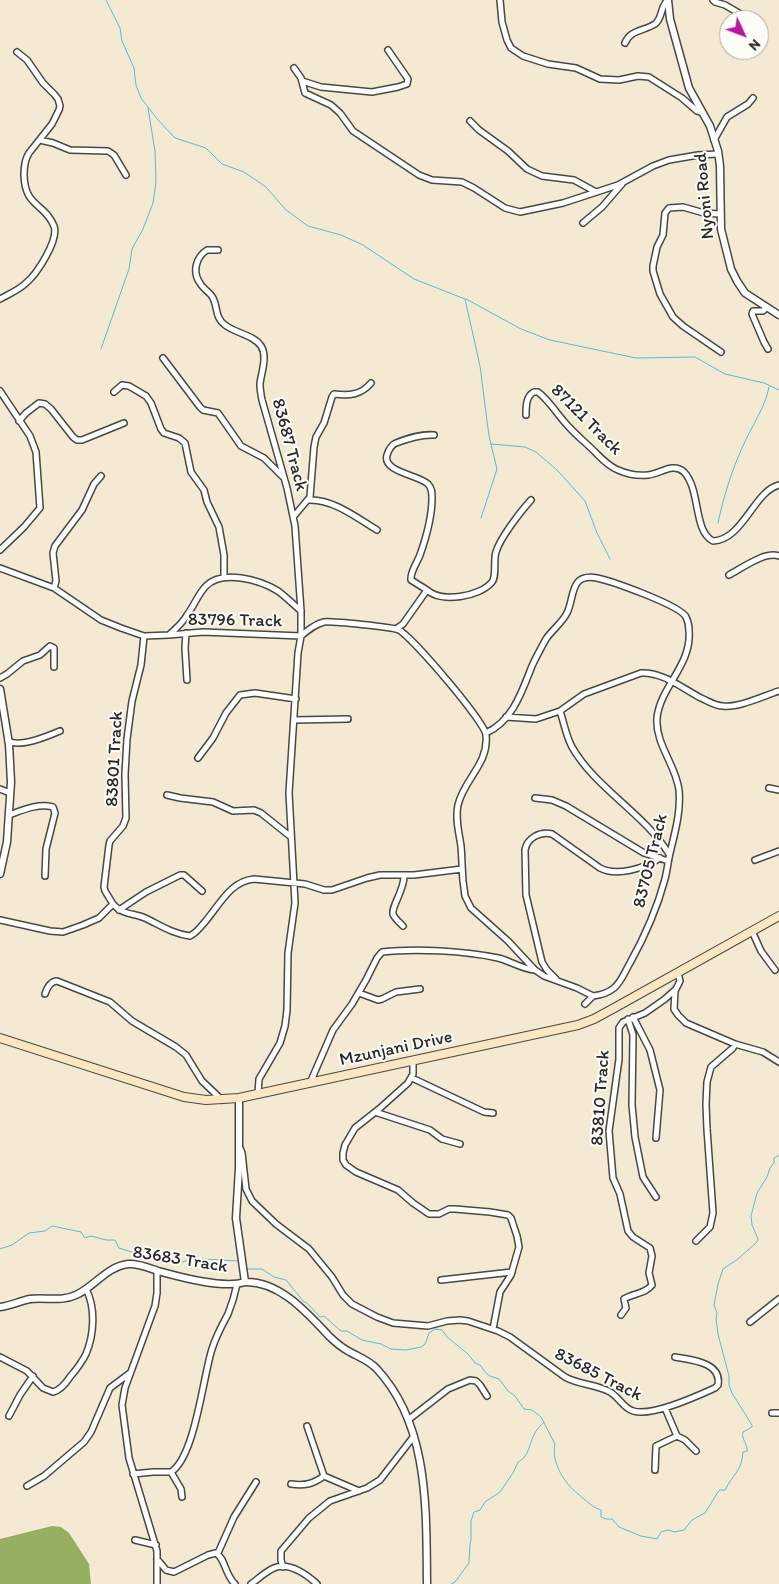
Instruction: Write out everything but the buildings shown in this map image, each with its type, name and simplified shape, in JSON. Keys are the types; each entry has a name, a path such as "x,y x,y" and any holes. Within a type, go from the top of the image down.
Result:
{"main road":[{"name":"Mzunjani Drive","path":"0,1038 171,1094 196,1099 223,1100 239,1098 578,1025 603,1014 779,916"}],"street":[{"path":"500,0 502,22 507,40 511,48 523,56 548,64 576,68 600,79 619,80 638,76 649,77 682,98 697,111 704,113"},
{"path":"625,44 627,38 633,34 657,23 664,3 668,0"},
{"name":"Nyoni Road","path":"668,0 675,38 689,88 710,126 718,154 723,242 737,281 745,293 779,315"},
{"path":"668,8 674,0"},
{"path":"713,0 734,10"},
{"path":"302,81 321,88 372,92 407,84 408,79 388,50"},
{"path":"0,299 22,286 32,276 51,246 54,237 54,225 46,214 28,197 24,187 24,169 26,157 56,118 59,102 27,60 17,52"},
{"path":"294,68 302,81 305,92 336,108 353,131 424,178 462,182 505,208 520,212 563,203 623,184 653,166 669,160 718,154"},
{"path":"714,140 727,117 748,104 753,98"},
{"path":"470,120 479,130 510,153 522,166 532,172 549,177 574,180 596,192"},
{"path":"40,140 70,150 108,151 114,156 126,175"},
{"path":"583,224 623,184"},
{"path":"720,214 704,213 683,207 669,208 665,213 664,231 653,269 660,294 673,317 721,352"},
{"name":"83687 Track","path":"218,250 207,250 199,256 196,266 198,281 212,297 220,321 232,330 256,341 263,349 264,357 260,386 262,400 294,516 301,611 301,636 298,653 289,793 295,910 289,945 287,1010 285,1026 276,1052 259,1079 258,1094"},
{"path":"767,308 763,311 754,310 752,314 768,349"},
{"path":"163,358 200,407 218,413 241,446 264,458 283,477"},
{"path":"294,516 309,500 312,493 316,437 324,424 332,397 334,394 348,395 360,393 371,383"},
{"path":"114,392 122,385 141,392 151,403 164,433 179,438 185,443 191,472 204,490 207,502 219,527 224,555 224,577"},
{"path":"0,391 30,436 36,452 40,508 24,527 0,550"},
{"name":"87121 Track","path":"526,414 529,395 538,392 570,428 612,467 640,476 670,468 681,470 693,488 701,524 705,533 707,537 714,541 728,536 771,489 779,485"},
{"path":"19,421 39,403 47,405 69,433 78,440 124,423"},
{"path":"434,435 424,434 394,444 386,458 389,464 423,481 432,489 432,502 424,542 417,564 410,577 410,580 414,583 437,595 464,596 476,593 492,582 494,577 494,558 498,545 531,500"},
{"path":"54,588 56,581 53,553 55,546 82,510 94,484 101,476"},
{"path":"309,500 320,500 336,506 377,530"},
{"path":"729,575 764,556 772,554 779,556"},
{"path":"0,568 54,588 101,620 144,636"},
{"path":"169,635 185,619 201,591 214,580 224,577 253,581 273,589 301,611"},
{"name":"83705 Track","path":"486,732 493,730 506,717 522,692 532,665 548,636 568,610 574,587 580,580 587,578 621,585 677,609 684,614 688,621 689,647 661,703 657,716 661,740 676,776 679,791 677,826 665,879 639,947 616,987 606,994 593,996 586,1004"},
{"path":"396,629 403,624 427,590"},
{"path":"301,636 316,625 327,622 396,629 400,630 438,669 486,732 484,756 465,787 458,809 464,892 471,908 508,941 535,970 544,976 593,996"},
{"name":"83796 Track","path":"144,636 214,632 301,636"},
{"path":"186,633 187,680"},
{"name":"83801 Track","path":"113,904 104,887 110,841 123,826 126,818 125,774 127,739 144,636"},
{"path":"0,678 23,661 40,654 50,646 54,648 55,652 54,667"},
{"path":"506,717 536,719 560,711 589,692 641,673 655,673 714,704 722,706 737,705 779,691"},
{"path":"0,689 10,756 8,842 0,874"},
{"path":"198,758 213,738 226,713 240,695 255,693 296,699"},
{"path":"535,798 552,800 566,806 634,847 660,858 669,858 661,842 606,788 578,756 569,740 560,711"},
{"path":"294,720 348,719"},
{"path":"8,741 14,744 37,740 60,731"},
{"path":"768,788 779,790"},
{"path":"0,789 10,794"},
{"path":"167,795 213,802 233,811 254,810 263,814 291,837"},
{"path":"9,815 33,807 53,807 55,813 46,849 45,876"},
{"path":"559,982 543,965 537,946 524,885 526,844 542,833 552,834 600,868 609,872 636,868 660,858"},
{"path":"755,860 779,850"},
{"path":"0,920 63,932 104,915 113,904 119,910 144,917 171,932 190,936 199,929 234,886 240,882 254,879 305,884 324,890 332,890 380,875 404,875 462,869"},
{"path":"119,910 146,892 180,875 202,890"},
{"path":"403,926 394,916 393,911 403,887 404,875"},
{"path":"752,931 761,951 775,970"},
{"path":"310,1083 333,1030 359,993 382,952 418,951 473,954 500,958 525,969 535,970"},
{"path":"631,1018 652,1008 675,990 680,981 678,973"},
{"path":"45,994 50,985 57,981 110,1002 132,1021 182,1051 202,1081 223,1100"},
{"path":"359,993 378,1000 396,992 420,989"},
{"path":"675,990 674,1005 676,1012 686,1023 735,1044 758,1050 779,1062"},
{"path":"631,1018 650,1050 660,1090 656,1138"},
{"path":"631,1018 632,1105 635,1136 643,1177 656,1196"},
{"name":"83810 Track","path":"621,1315 626,1308 624,1299 646,1291 652,1284 649,1273 652,1251 648,1246 631,1235 627,1229 620,1194 613,1178 611,1162 610,1126 618,1068 619,1028 621,1024 631,1018"},
{"path":"696,1241 710,1227 714,1213 706,1104 709,1073 714,1064 735,1044"},
{"path":"412,1061 412,1078 400,1091 355,1128 348,1140 343,1160 346,1165 364,1176 398,1190 418,1206 432,1214 438,1214 455,1208 508,1215 511,1218 519,1244 512,1272 500,1292 492,1329"},
{"path":"412,1078 484,1112 493,1113"},
{"path":"239,1098 239,1168 236,1218 245,1282 266,1285 289,1298 308,1313 339,1345 371,1363 396,1395 408,1420 418,1451 423,1488 427,1584"},
{"path":"375,1112 430,1130 442,1139 460,1144"},
{"name":"83685 Track","path":"239,1145 242,1153 246,1189 252,1201 276,1224 309,1249 332,1277 343,1296 352,1304 377,1317 393,1323 428,1326 460,1320 492,1329 510,1337 568,1379 610,1392 632,1411 640,1412 665,1408 715,1388 719,1384 719,1379 707,1364 675,1358"},
{"name":"83683 Track","path":"0,1307 32,1299 67,1298 86,1289 99,1277 127,1264 143,1266 199,1281 237,1284 245,1282"},
{"path":"157,1270 156,1306 130,1373 122,1405 124,1428 133,1474 156,1545 157,1584"},
{"path":"441,1280 512,1272"},
{"path":"133,1474 172,1472 183,1460 202,1396 216,1335 233,1301 237,1284"},
{"path":"0,1357 28,1371 43,1388 55,1392 63,1386 88,1350 93,1320 93,1306 86,1289"},
{"path":"750,1322 779,1299"},
{"path":"27,1486 44,1476 84,1442 91,1432 110,1388 130,1373"},
{"path":"9,1416 33,1376"},
{"path":"408,1420 448,1389 470,1380 476,1381 487,1396"},
{"path":"665,1408 677,1436 685,1440 696,1451"},
{"path":"772,1412 779,1413"},
{"path":"307,1426 324,1476 359,1491"},
{"path":"283,1567 281,1551 309,1518 330,1501 375,1484 414,1436"},
{"path":"655,1470 656,1446 677,1436"},
{"path":"172,1472 181,1489 182,1497"},
{"path":"291,1484 306,1485 324,1476"},
{"path":"218,1553 234,1518 256,1482"},
{"path":"136,1540 156,1545"},
{"path":"157,1559 166,1570 174,1572 208,1555 218,1553"},
{"path":"218,1553 222,1558 227,1574 235,1584"},
{"path":"251,1584 272,1569 283,1567 299,1571 317,1584"}],"green space":[{"path":"52,1526 61,1527 69,1533 89,1564 91,1584 0,1584 0,1539"}],"waterway":[{"path":"106,0 120,28 122,41 134,68 136,85 141,98 175,138 206,148 222,164 244,172 266,187 286,210 308,226 341,235 363,245 414,279 465,299 480,366 489,436 497,469 481,518"},
{"path":"101,349 129,269 132,249 143,229 153,203 156,182 155,151 148,108"},
{"path":"466,299 521,329 550,340 636,358 695,357 725,374 764,383 779,390"},
{"path":"718,523 735,464 762,409 769,387"},
{"path":"491,444 525,447 536,452 557,470 585,501 597,533 610,559"},
{"path":"246,1269 262,1269 274,1277 286,1280 303,1301 320,1317 324,1316 341,1331 347,1331 362,1340 381,1344 391,1349 406,1350 421,1347 426,1342 429,1333 435,1329 442,1330 475,1363 480,1365 486,1373 499,1379 524,1409 532,1410 541,1417 555,1444 555,1458 560,1472 579,1495 592,1506 601,1510 601,1517 612,1519 619,1527 641,1536 657,1539 661,1532 684,1530 692,1520 705,1513 718,1492 725,1490 741,1464 743,1452 747,1451 743,1432 752,1427 752,1425 729,1385 729,1376 718,1334 717,1313 714,1305 723,1269 757,1242 758,1239 752,1225 751,1216 757,1193 774,1163 774,1158 779,1155"},
{"path":"0,1249 12,1245 29,1233 45,1231 52,1226 81,1232 85,1238 91,1236 115,1240 119,1248 144,1256 162,1254 168,1259 182,1262 203,1259 238,1261 240,1263"},
{"path":"451,1584 455,1582 469,1563 471,1521 474,1512 480,1510 485,1502 500,1492 518,1462 527,1454 535,1433 544,1422"}]}
